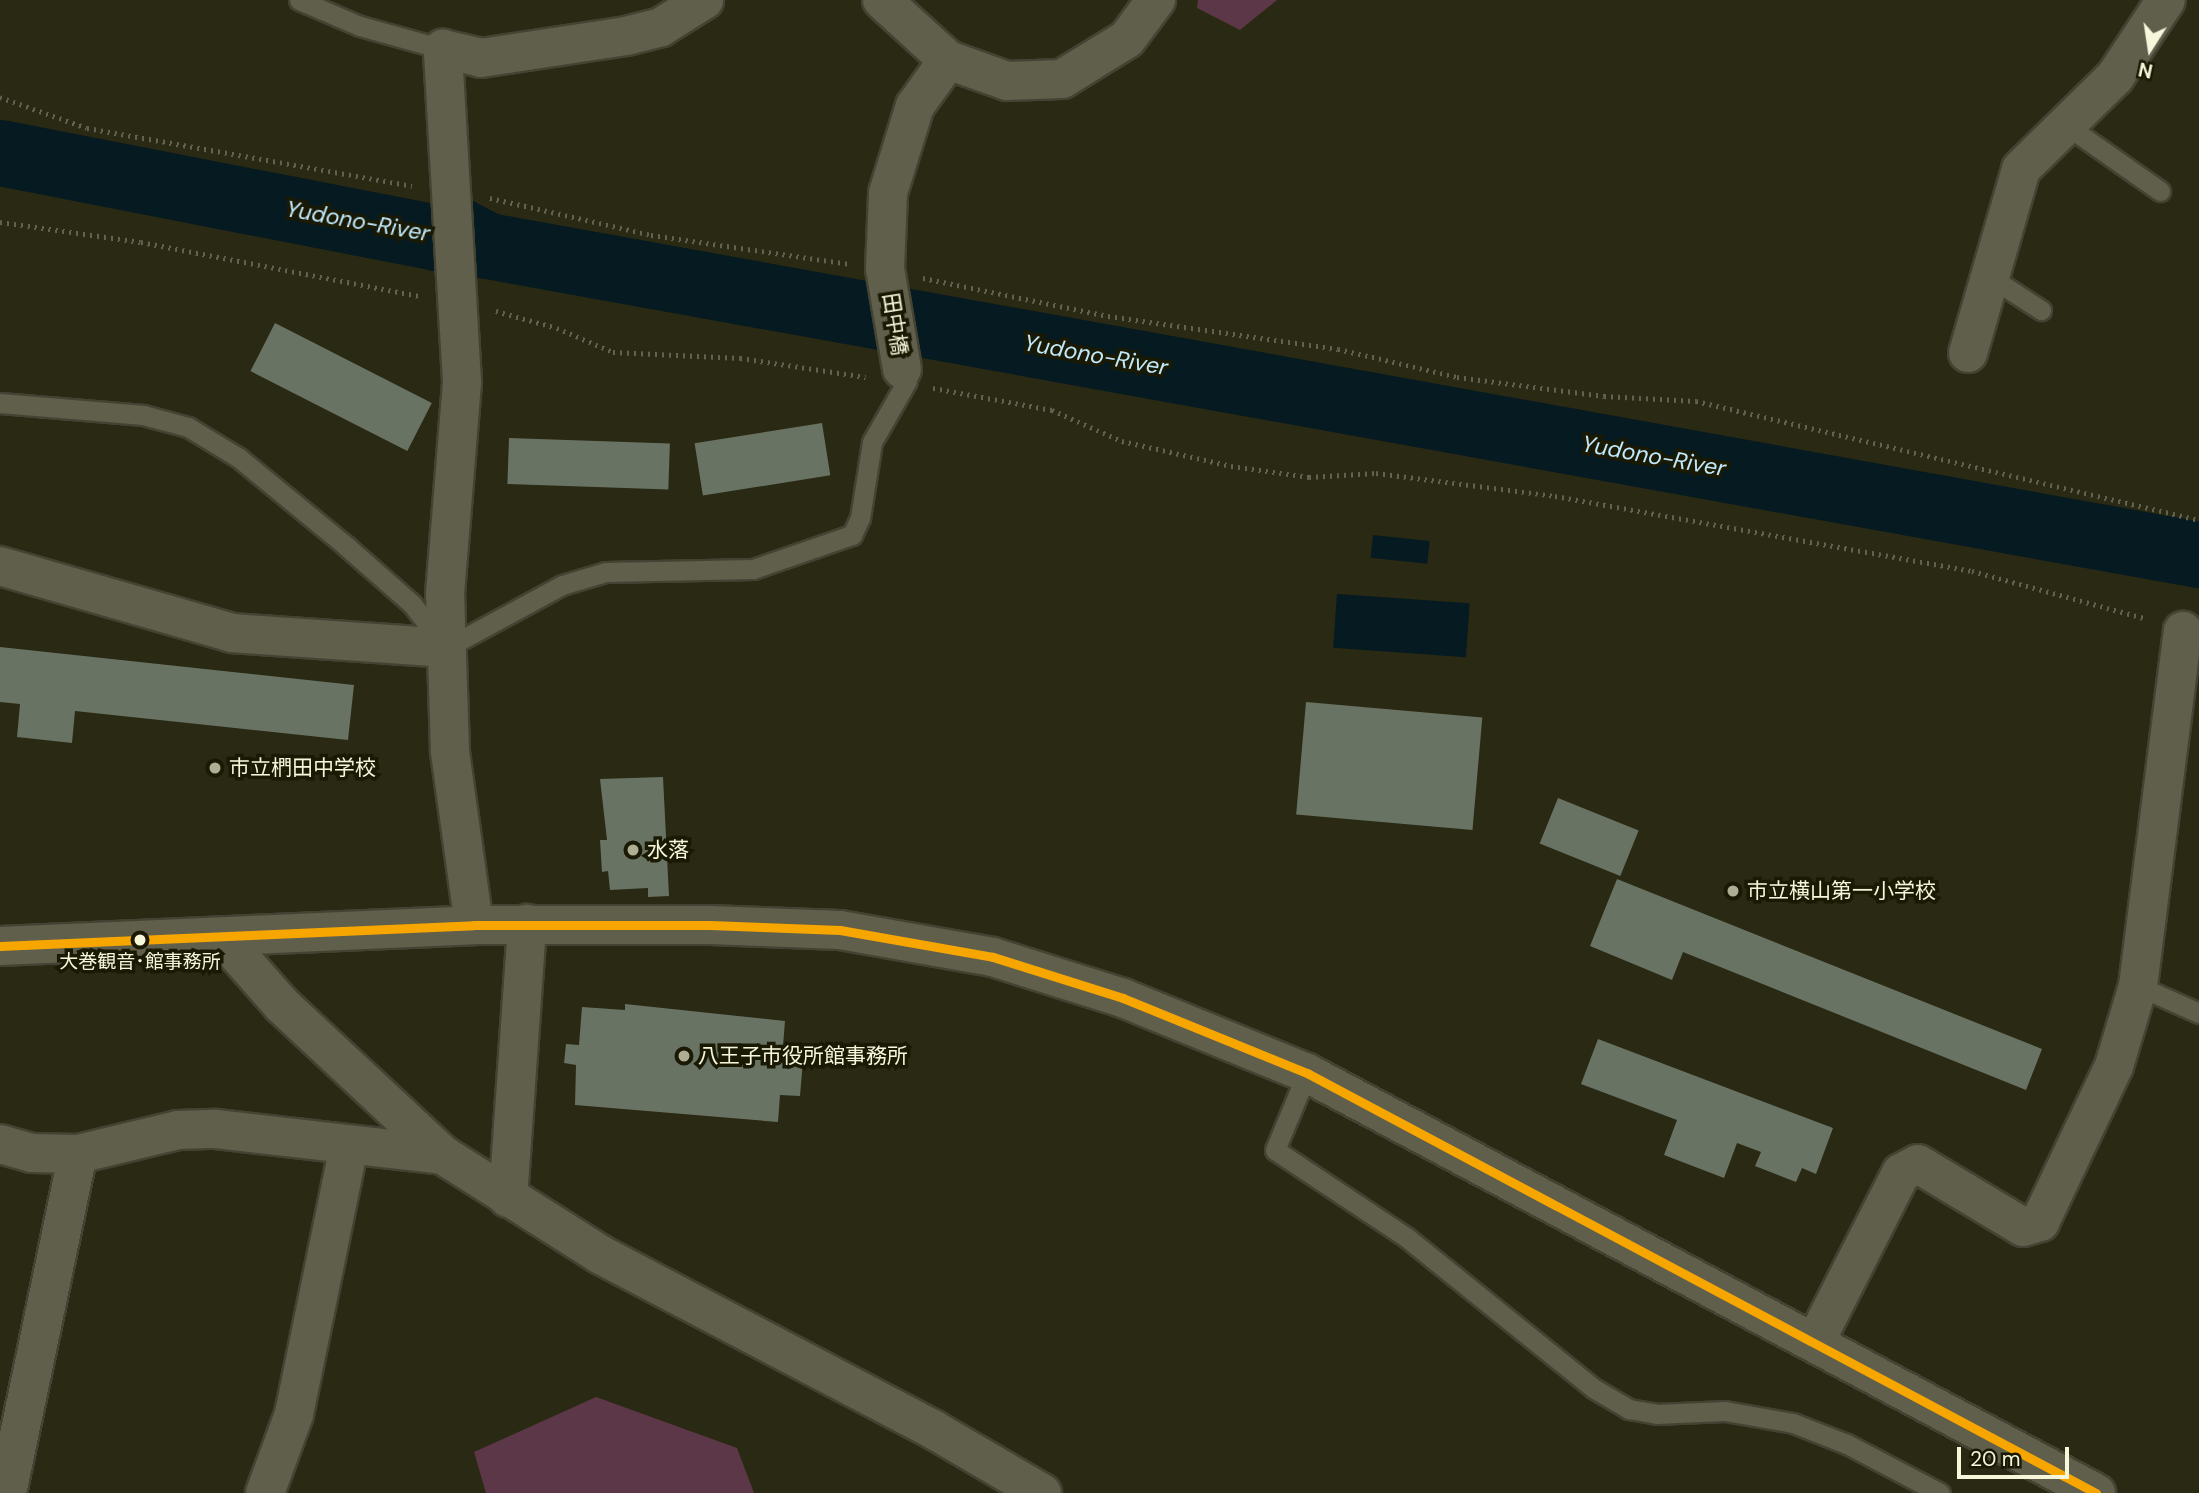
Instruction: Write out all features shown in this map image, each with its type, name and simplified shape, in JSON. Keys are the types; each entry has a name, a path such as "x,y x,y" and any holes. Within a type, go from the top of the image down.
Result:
{"street":[{"path":"474,925 452,792 446,648 445,594 462,382 443,49 481,58 704,0"},
{"path":"882,0 948,60 1007,81 1062,79 1127,38 1156,0"},
{"path":"1968,353 2021,169 2115,77 2166,0"},
{"name":"田中橋","path":"904,375 887,274 888,193 915,106 948,60"},
{"path":"0,566 232,633 446,648"},
{"path":"1815,1342 1900,1173 1918,1164 2023,1227 2040,1222 2113,1066 2138,986 2183,631"},
{"path":"0,946 474,925 798,926 906,940 1090,986 1307,1073 2096,1493"},
{"path":"508,1198 527,925"},
{"path":"222,937 282,1005 443,1155 601,1255 934,1430 1042,1493"},
{"path":"0,1144 32,1153 78,1154 178,1130 216,1129 443,1155"},
{"path":"265,1493 294,1414 349,1146"},
{"path":"7,1493 78,1154"}],"lane":[{"path":"299,0 360,26 443,49"},
{"path":"2066,125 2160,191"},
{"path":"1990,277 2041,310"},
{"path":"0,403 144,415 188,427 239,458 346,546 412,604 446,648 562,585 606,572 753,569 852,536 860,517 872,442 904,375"},
{"path":"2138,986 2199,1013"},
{"path":"1307,1073 1275,1150 1406,1237 1593,1388 1629,1409 1656,1415 1725,1412 1793,1423 1847,1444 1940,1493"}],"path":[{"path":"0,97 86,128 1108,316 1338,349 1457,377 1604,396 1696,401 2199,520"},
{"path":"0,222 457,295 557,328 613,352 740,358 904,375 1052,410 1122,441 1204,461 1284,475 1376,472 1555,496 1972,571 2183,631"}],"shaded area":[{"path":"1198,0 1277,0 1240,30 1197,8"},
{"path":"596,1397 737,1448 754,1493 486,1493 474,1452"}],"water":[{"path":"1373,535 1430,541 1427,564 1371,558"},
{"path":"1337,594 1470,603 1466,657 1333,648"}],"building":[{"path":"275,323 432,403 407,451 250,371"},
{"path":"822,423 830,475 703,496 695,443"},
{"path":"509,438 670,444 668,490 507,484"},
{"path":"0,647 354,685 348,740 75,711 72,743 17,737 20,704 0,702"},
{"path":"1306,702 1482,717 1472,830 1296,815"},
{"path":"663,777 669,896 648,897 648,888 610,890 608,871 602,872 600,840 607,840 600,779"},
{"path":"1558,798 1639,831 1620,876 1540,843"},
{"path":"1617,879 2042,1049 2026,1090 1683,952 1672,980 1590,946"},
{"name":"八王子市役所館事務所","path":"625,1004 785,1021 783,1046 804,1048 800,1096 780,1095 778,1122 575,1105 576,1065 564,1063 566,1044 579,1045 582,1007 625,1010"},
{"path":"1598,1039 1833,1128 1816,1174 1802,1168 1796,1182 1755,1166 1761,1152 1737,1143 1724,1178 1664,1155 1677,1120 1581,1084"}],"waterway":[{"name":"Yudono-River","path":"0,153 437,238 457,230 488,246 2199,555"}],"transit line":[{"path":"0,946 474,925 710,925 840,930 993,957 1123,998 1307,1073 2096,1493"}],"place":[{"name":"市立椚田中学校","path":"215,768"},
{"name":"水落","path":"633,850"},
{"name":"市立横山第一小学校","path":"1733,891"},
{"name":"大巻観音･館事務所","path":"140,940"},
{"name":"八王子市役所館事務所","path":"684,1056"}]}
